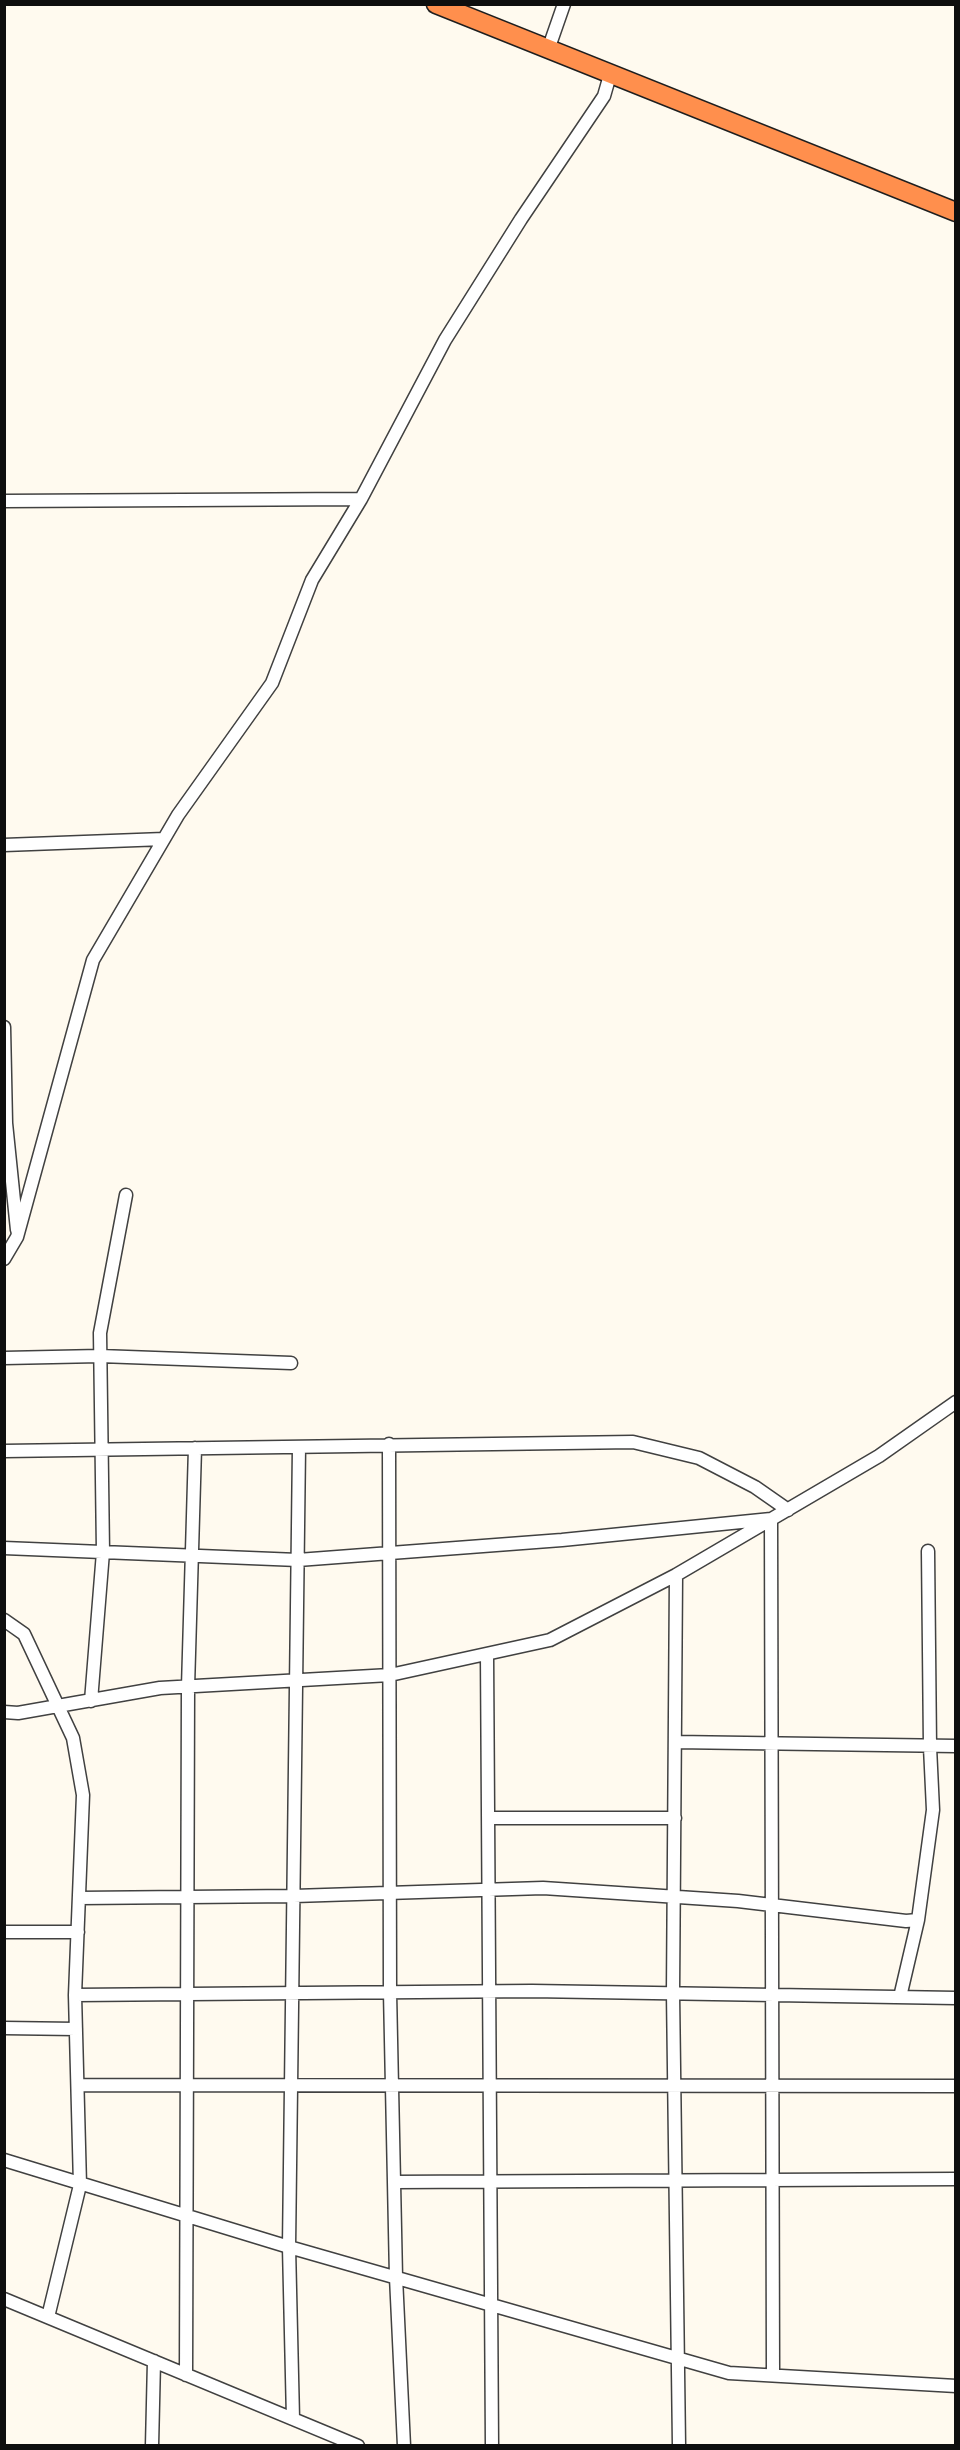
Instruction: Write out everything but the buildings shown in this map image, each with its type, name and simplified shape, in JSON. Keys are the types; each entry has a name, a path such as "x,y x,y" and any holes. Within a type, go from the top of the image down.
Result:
{"highway":[{"path":"436,4 956,212"}],"street":[{"path":"548,50 564,4"},
{"path":"4,1260 17,1237 93,960 178,815 272,683 312,580 360,499 446,340 520,219 604,96 610,75"},
{"path":"4,501 360,499"},
{"path":"4,845 164,840"},
{"path":"4,1027 7,1164 17,1237"},
{"path":"91,1701 103,1552 100,1333 126,1195"},
{"path":"4,1358 100,1356 291,1363"},
{"path":"4,1712 18,1713 58,1707 160,1688 390,1675 550,1640 676,1575 771,1520 879,1456 956,1402"},
{"path":"4,1451 633,1442 699,1458 756,1487 788,1510"},
{"path":"389,1444 390,1992 396,2277 404,2445"},
{"path":"293,2419 289,2247 299,1447"},
{"path":"186,2375 188,1687 195,1448"},
{"path":"4,1548 298,1560 562,1540 771,1520"},
{"path":"771,1520 773,2375"},
{"path":"900,1997 918,1920 933,1810 928,1551"},
{"path":"676,1575 673,1993 679,2445"},
{"path":"4,1620 24,1634 73,1738 83,1795 75,1995 80,2185 48,2317"},
{"path":"487,1654 492,2445"},
{"path":"675,1742 956,1746"},
{"path":"488,1818 675,1818"},
{"path":"80,1898 390,1894 543,1888 674,1897 906,1921 918,1920"},
{"path":"4,1932 78,1932"},
{"path":"75,1995 489,1992 956,1998"},
{"path":"4,2028 76,2029"},
{"path":"78,2085 956,2086"},
{"path":"4,2160 289,2247 729,2373 956,2386"},
{"path":"394,2182 956,2179"},
{"path":"4,2299 358,2445"},
{"path":"152,2445 154,2361"}]}
